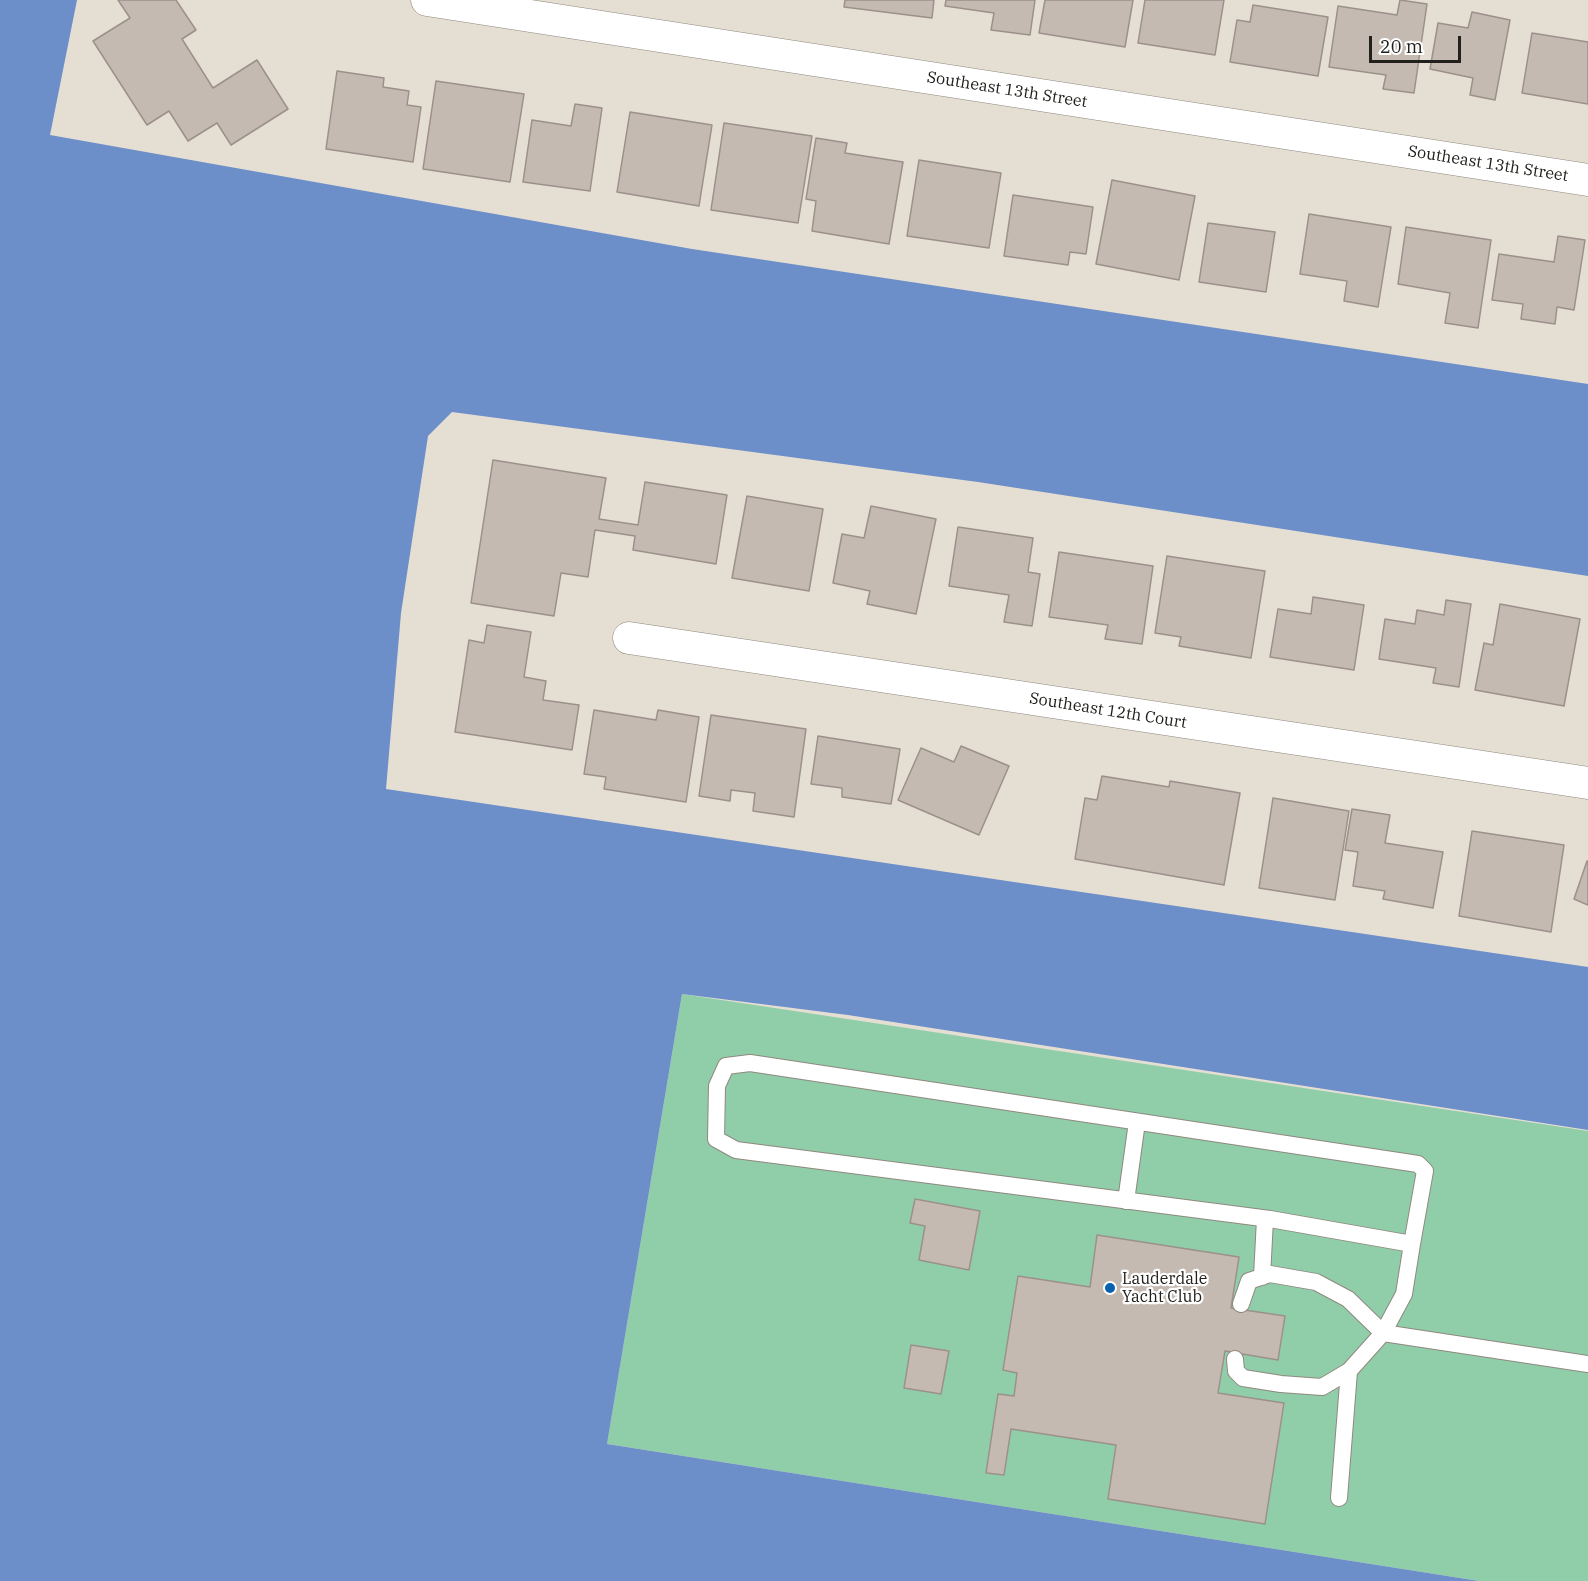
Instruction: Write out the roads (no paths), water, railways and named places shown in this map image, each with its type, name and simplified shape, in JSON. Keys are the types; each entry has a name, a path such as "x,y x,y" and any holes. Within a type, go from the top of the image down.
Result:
{"street":[{"name":"Southeast 13th Street","path":"427,0 1588,180"},
{"name":"Southeast 12th Court","path":"629,638 1588,783"}],"lane":[{"path":"1235,1359 1236,1371 1243,1378 1281,1384 1322,1387 1349,1371 1383,1333 1404,1294 1425,1171 1418,1164 750,1063 726,1066 717,1086 716,1139 736,1150 1264,1219 1412,1244"},
{"path":"1126,1201 1137,1122"},
{"path":"1262,1277 1264,1219"},
{"path":"1241,1304 1249,1281 1270,1274 1316,1282 1348,1299 1383,1333 1588,1364"},
{"path":"1339,1498 1349,1371"}],"water":[{"path":"0,0 77,0 50,135 692,249 1588,384 1588,576 978,482 452,412 428,436 401,613 386,789 1588,967 1588,1130 848,1015 682,994 607,1444 1479,1581 0,1581"}],"place":[{"name":"Lauderdale Yacht Club","path":"1110,1288"}]}
